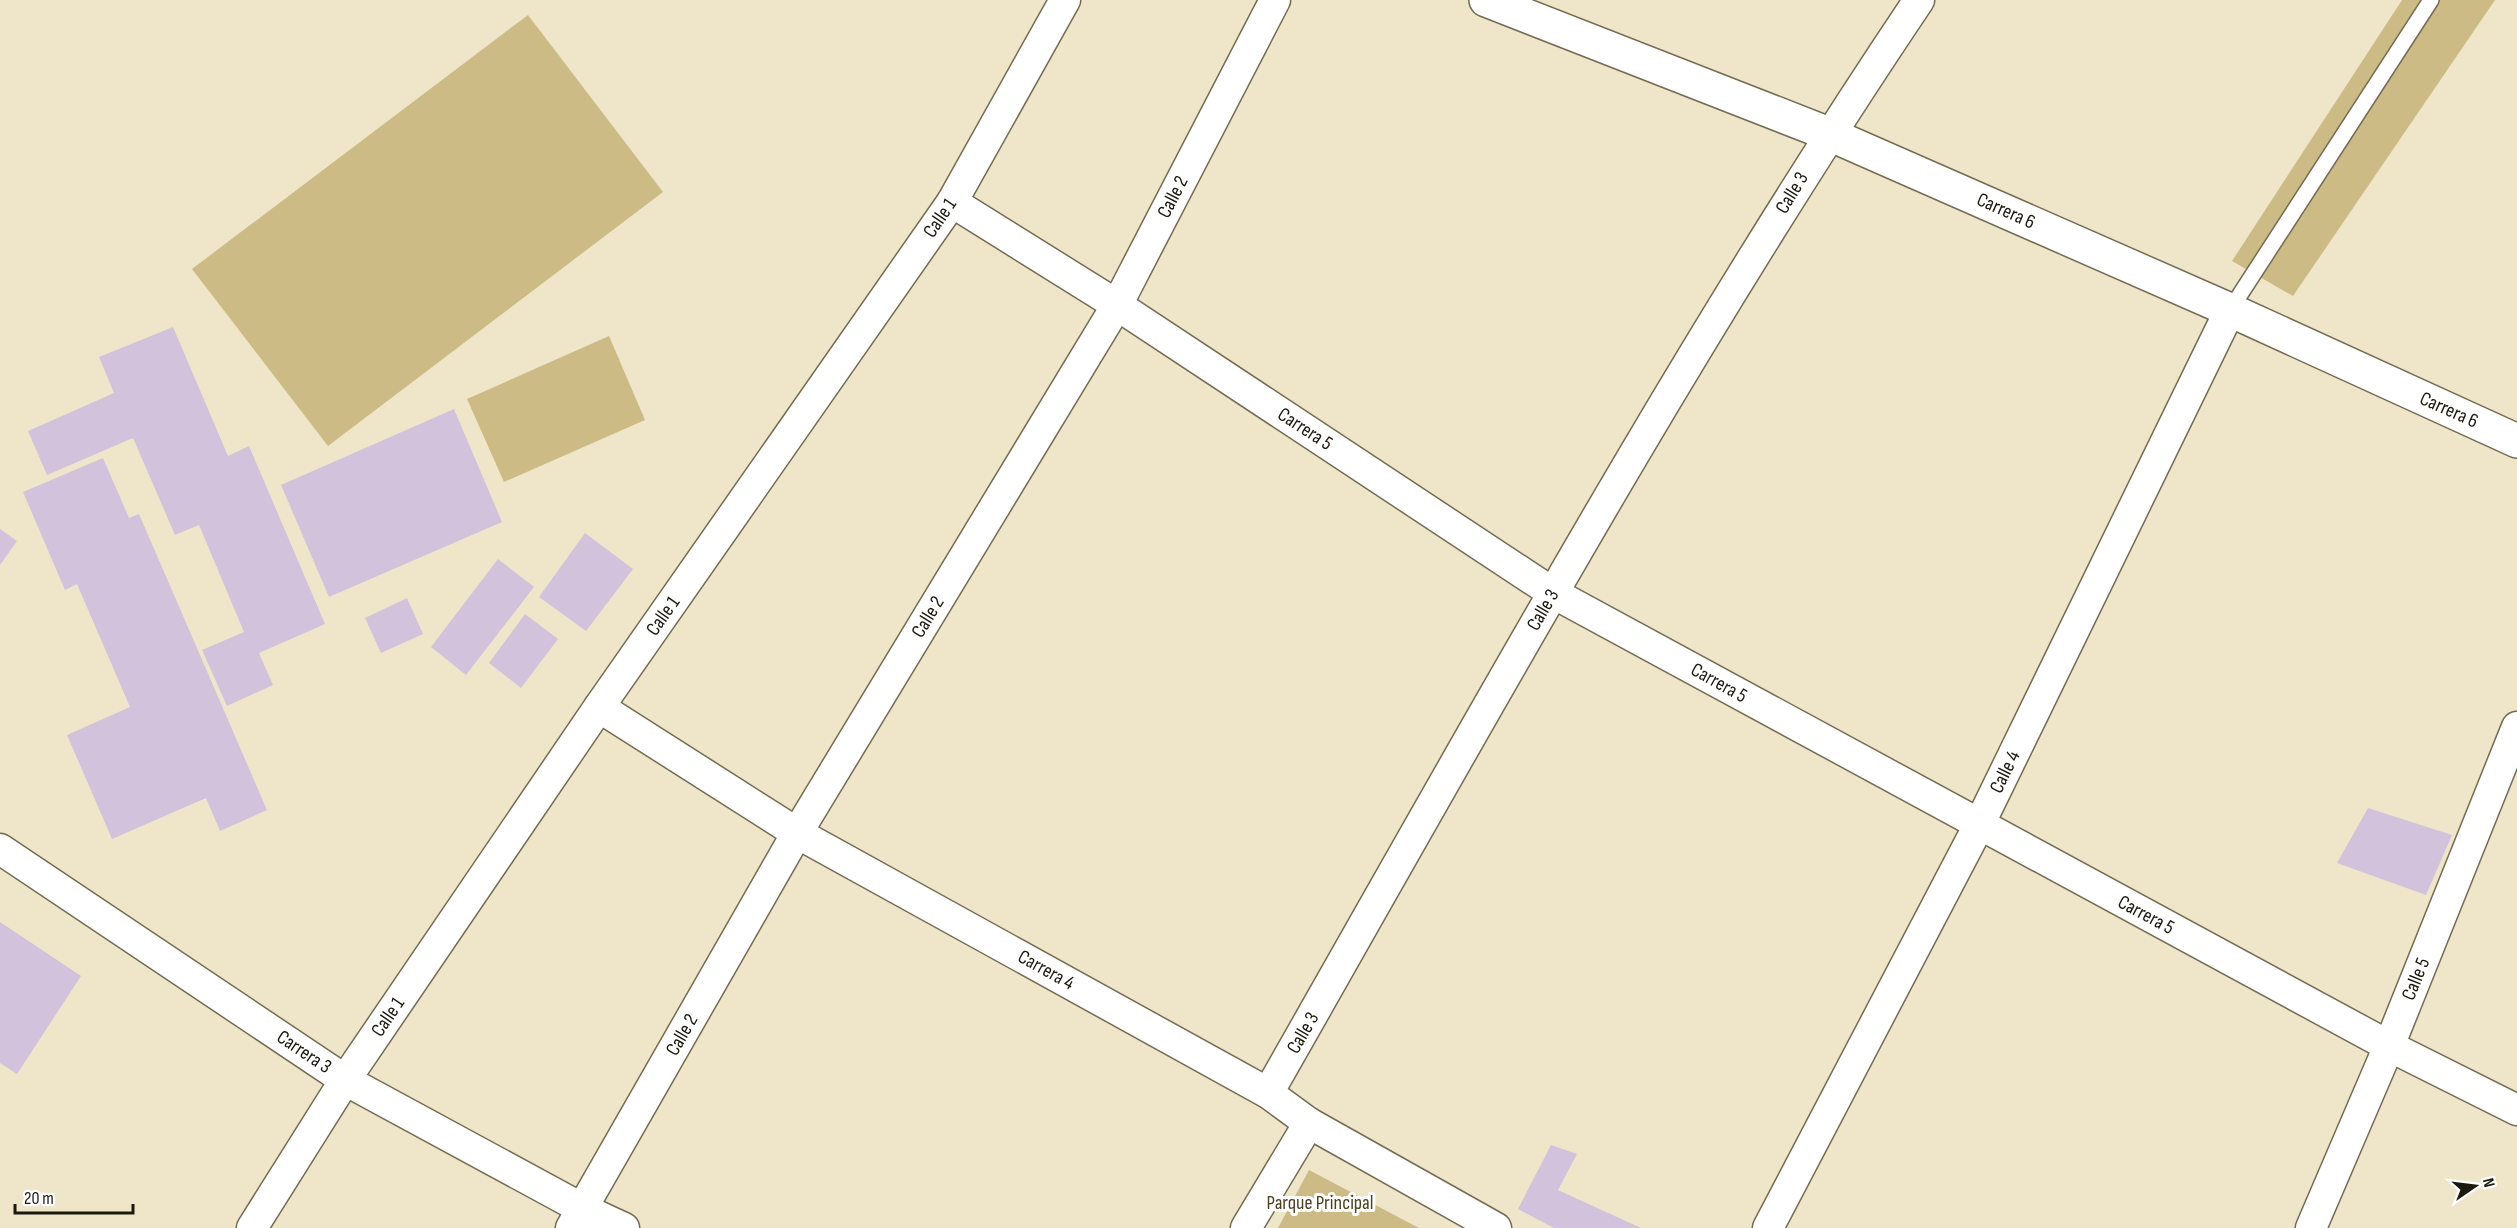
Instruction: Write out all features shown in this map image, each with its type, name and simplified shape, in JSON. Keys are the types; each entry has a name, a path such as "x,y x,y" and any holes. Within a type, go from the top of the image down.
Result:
{"street":[{"name":"Calle 1","path":"252,1228 345,1080 599,707 952,202 1065,0"},
{"name":"Calle 2","path":"577,1219 797,833 1117,305 1275,0"},
{"name":"Calle 3","path":"1268,1093 1553,593 1829,134 1919,0"},
{"name":"Carrera 6","path":"1497,2 1829,134 2230,310 2517,441"},
{"name":"Carrera 5","path":"952,202 1117,305 1553,593 2389,1046 2517,1110"},
{"name":"Calle 4","path":"1768,1228 1979,825 2230,310"},
{"name":"Carrera 4","path":"599,707 797,833 1268,1093 1309,1123 1496,1228"},
{"name":"Calle 5","path":"2311,1228 2389,1046 2517,727"},
{"name":"Carrera 3","path":"0,849 345,1080 577,1219 624,1228"},
{"path":"1246,1228 1309,1123"}],"lane":[{"path":"2230,310 2431,0"}],"green space":[{"path":"2402,0 2495,0 2293,296 2232,261"},
{"path":"528,15 663,192 328,446 192,269"},
{"path":"609,336 645,420 504,482 467,399"},
{"name":"Parque Principal","path":"1309,1170 1419,1228 1278,1228"}],"building":[{"path":"173,327 228,456 249,446 325,624 259,653 273,685 227,706 202,650 244,632 199,525 175,535 133,438 47,475 28,431 114,393 99,357"},
{"path":"454,409 502,522 329,597 281,485"},
{"path":"103,458 129,518 139,514 267,810 220,831 206,798 112,839 67,735 130,707 77,584 65,590 23,492"},
{"path":"0,529 17,541 0,565"},
{"path":"585,533 633,569 586,631 539,597"},
{"path":"498,559 534,587 466,675 431,647"},
{"path":"407,598 423,634 381,653 365,618"},
{"path":"525,614 558,639 521,688 489,663"},
{"path":"2368,808 2452,835 2426,895 2337,863"},
{"path":"0,922 81,976 17,1074 0,1063"},
{"path":"1551,1145 1577,1154 1558,1190 1641,1228 1554,1228 1518,1209"}]}
